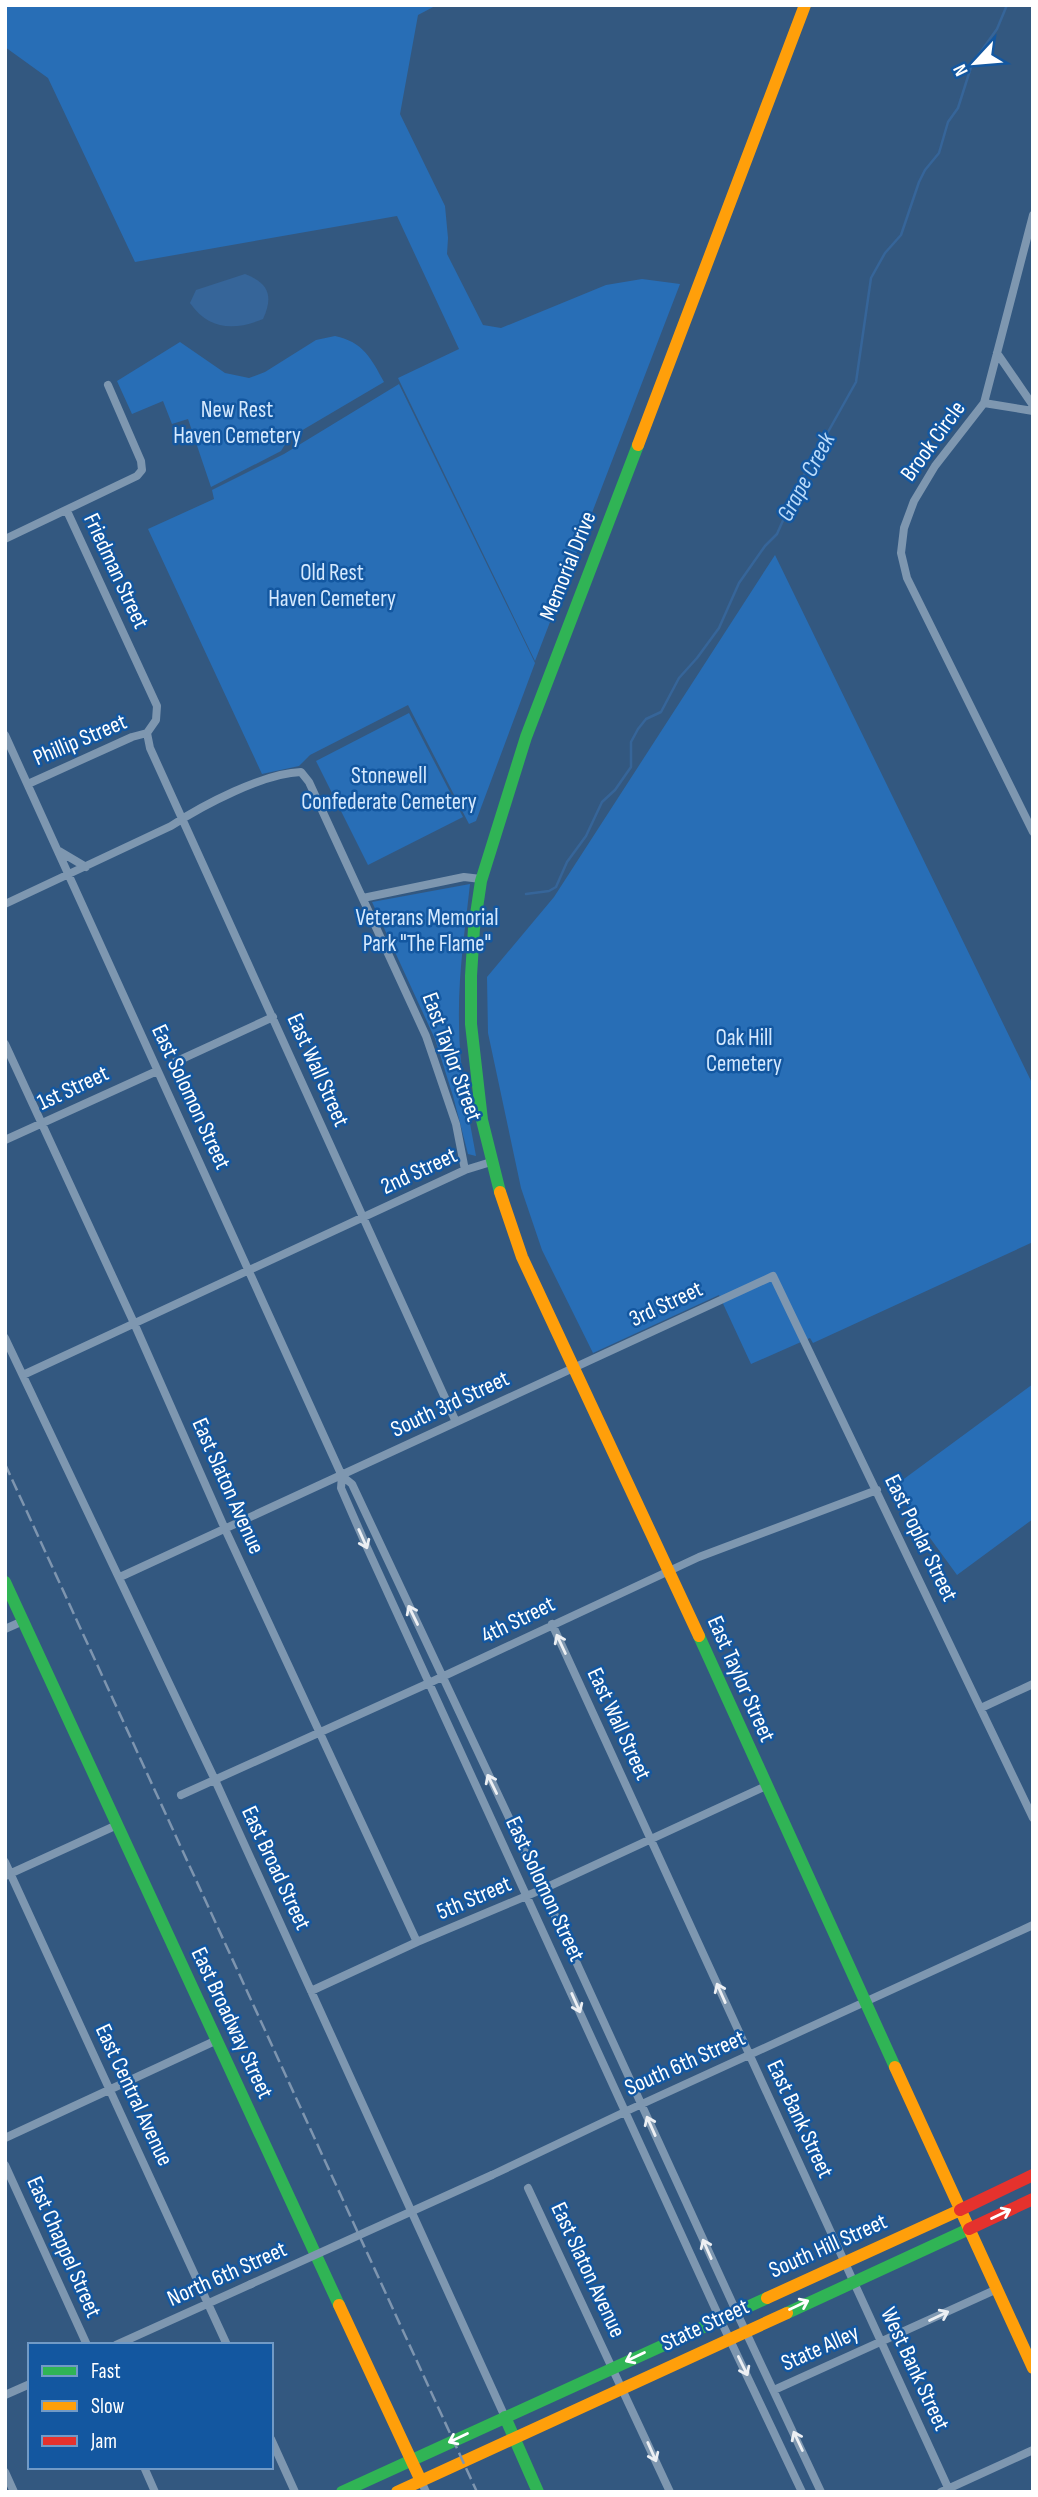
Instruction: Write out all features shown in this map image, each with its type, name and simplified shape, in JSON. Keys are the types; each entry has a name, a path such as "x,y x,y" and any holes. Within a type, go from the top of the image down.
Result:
{"main road":[{"name":"Memorial Drive","path":"491,1163 476,1084 471,1021 472,956 481,879 512,774 551,664 650,415 805,5"},
{"name":"East Taylor Street","path":"491,1163 517,1246 670,1570 1033,2368"},
{"name":"East Broadway Street","path":"5,1582 423,2486"},
{"name":"South Hill Street","path":"342,2492 1033,2175"},
{"name":"State Street","path":"397,2492 423,2486 514,2437 1033,2199"},
{"path":"505,2417 538,2492"}],"street":[{"name":"Brook Circle","path":"1032,829 907,578 901,553 904,528 914,501 935,466 984,402 1033,215"},
{"path":"984,402 1032,411 1032,404 997,353"},
{"name":"Friedman Street","path":"108,385 141,461 142,470 137,476 67,511 157,706 156,720 148,733"},
{"path":"5,539 67,511"},
{"name":"Phillip Street","path":"28,783 132,737 148,733"},
{"name":"East Wall Street","path":"148,733 150,748 456,1422"},
{"name":"East Solomon Street","path":"5,735 342,1476 352,1484 543,1889 821,2492"},
{"name":"East Taylor Street","path":"182,819 258,782 301,772 309,782 426,1036 456,1124 465,1170"},
{"path":"5,904 182,819"},
{"path":"59,851 86,867"},
{"path":"363,898 464,877 481,879"},
{"path":"173,1063 273,1017"},
{"name":"East Slaton Avenue","path":"5,1044 134,1323 225,1529 417,1942"},
{"name":"1st Street","path":"5,1140 157,1070"},
{"name":"2nd Street","path":"134,1323 465,1170 491,1163"},
{"name":"3rd Street","path":"575,1367 773,1276"},
{"name":"East Poplar Street","path":"773,1276 1033,1818"},
{"path":"23,1375 134,1323"},
{"name":"East Broad Street","path":"5,1338 215,1780 505,2417"},
{"name":"South 3rd Street","path":"120,1577 575,1367"},
{"name":"East Solomon Street","path":"342,1476 341,1488 429,1683 802,2492"},
{"name":"4th Street","path":"181,1795 443,1677 699,1557 877,1490"},
{"path":"5,1629 23,1621"},
{"name":"East Wall Street","path":"552,1624 651,1840"},
{"path":"981,1707 1033,1684"},
{"name":"5th Street","path":"311,1991 417,1942 543,1889 766,1786"},
{"path":"8,1875 117,1825"},
{"name":"East Bank Street","path":"651,1840 845,2261"},
{"name":"East Central Avenue","path":"5,1862 8,1875 111,2090 227,2343"},
{"name":"South 6th Street","path":"354,2238 1033,1925"},
{"path":"5,2138 218,2040"},
{"name":"East Chappel Street","path":"5,2165 86,2343"},
{"name":"East Slaton Avenue","path":"528,2188 670,2492"},
{"name":"North 6th Street","path":"120,2343 354,2238"},
{"name":"West Bank Street","path":"845,2261 947,2491"},
{"name":"State Alley","path":"774,2390 997,2289"},
{"path":"5,2395 28,2385"},
{"path":"273,2443 296,2492"},
{"path":"947,2491 1033,2450"},
{"path":"145,2469 155,2492"},
{"path":"5,2472 14,2492"}],"green space":[{"path":"5,5 437,5 418,15 400,114 445,206 447,254 483,325 501,328 606,285 642,279 680,284 535,661 398,378 459,349 397,216 135,262 48,78 5,47"},
{"name":"New Rest Haven Cemetery","path":"335,336 353,342 365,352 384,382 289,438 281,451 211,487 188,419 172,424 163,401 132,414 117,381 180,342 225,373 249,378 265,372 316,340"},
{"name":"Old Rest Haven Cemetery","path":"399,384 535,663 476,821 469,824 408,705 310,755 299,766 262,774 148,529 214,499 212,490 284,454"},
{"name":"Oak Hill Cemetery","path":"775,555 1033,1085 1033,1242 813,1343 810,1338 751,1364 719,1295 593,1353 542,1250 521,1188 488,1033 487,977 554,897"},
{"name":"Stonewell Confederate Cemetery","path":"409,713 463,817 368,865 316,761"},
{"name":"Veterans Memorial Park \"The Flame\"","path":"470,884 461,970 459,1040 476,1156 468,1154 435,1039 372,902"},
{"path":"1033,1384 1033,1519 957,1575 893,1487"}],"shaded area":[{"path":"245,274 259,281 267,291 268,303 263,319 242,325 223,326 205,319 190,303 196,290"}],"waterway":[{"name":"Grape Creek","path":"526,894 549,891 556,887 567,862 586,836 602,802 615,790 631,767 631,742 638,729 646,719 661,712 679,678 719,628 739,583 765,546 777,534 800,482 856,382 871,278 885,253 901,235 919,182 939,153 948,122 958,108 972,64 997,29 1007,5"}],"railway":[{"path":"5,1464 477,2492"}],"traffic: fast":[{"path":"500,1192 482,1120 471,1024 474,928 481,881 526,737 638,445"},
{"path":"5,1582 339,2305"},
{"path":"699,1636 895,2067"},
{"path":"787,2313 969,2229"},
{"path":"342,2492 767,2298"},
{"path":"505,2417 538,2492"}],"traffic: slow":[{"path":"638,445 805,5"},
{"path":"500,1192 522,1257 699,1636"},
{"path":"895,2067 1033,2368"},
{"path":"767,2298 960,2210"},
{"path":"339,2305 421,2481"},
{"path":"397,2492 787,2313"}],"traffic: jam":[{"path":"960,2210 1033,2175"},
{"path":"969,2229 1033,2199"}]}
